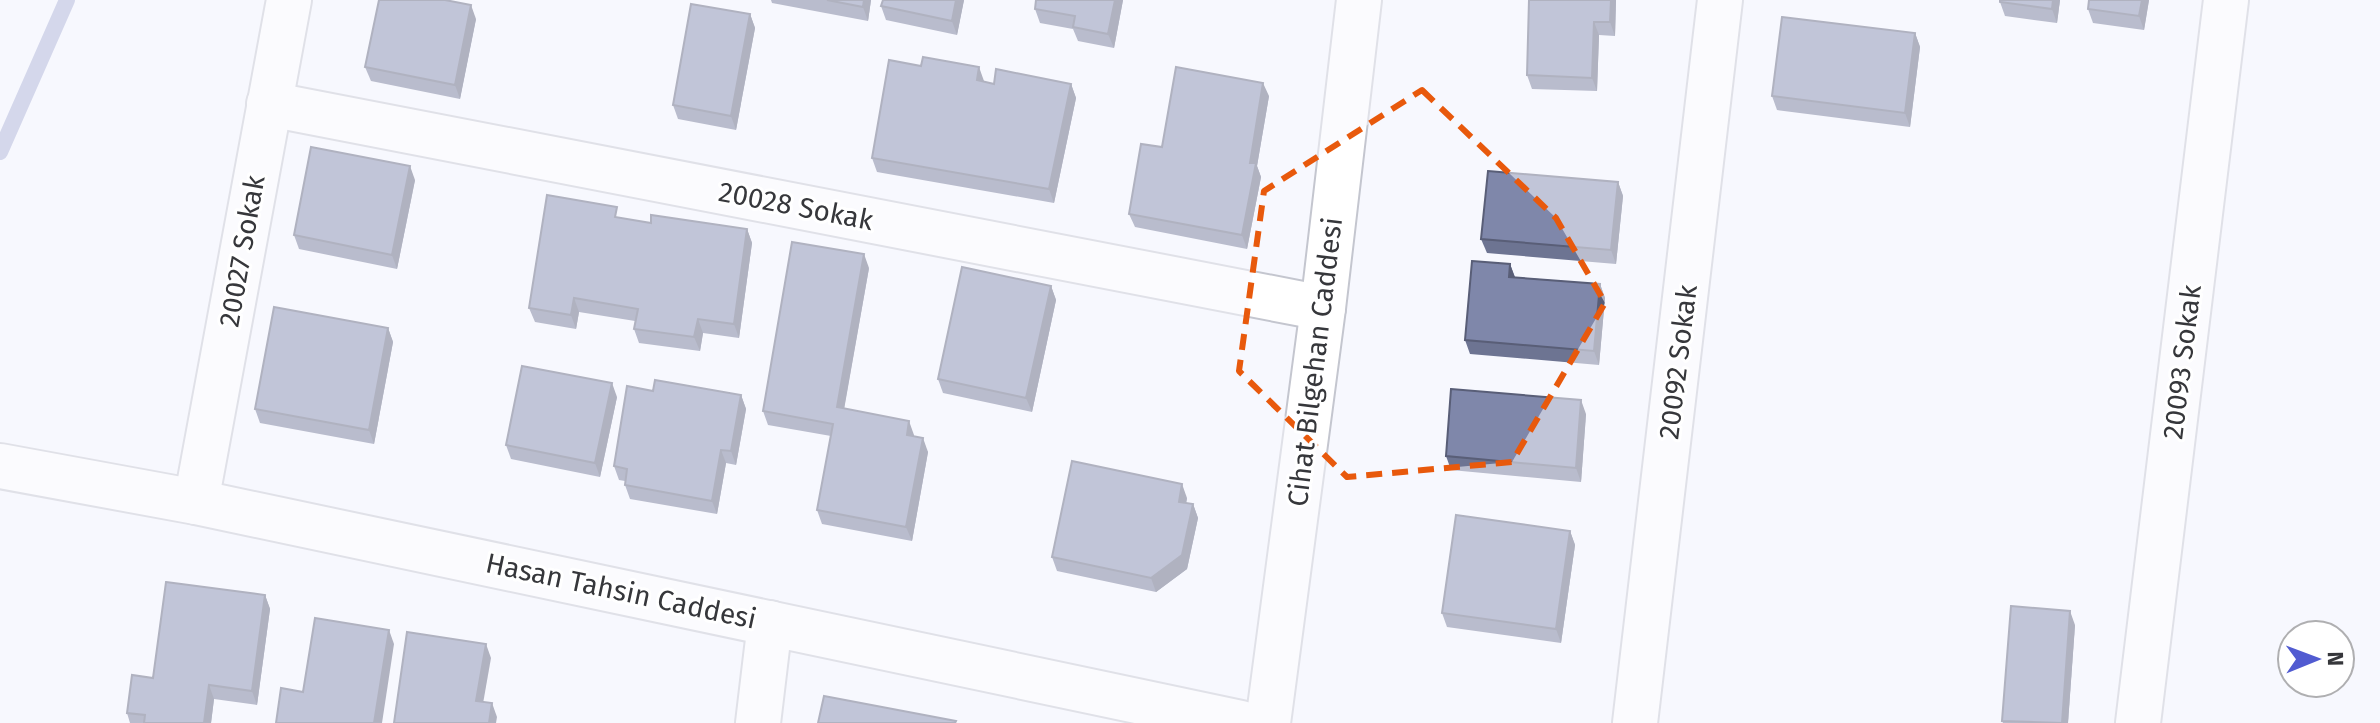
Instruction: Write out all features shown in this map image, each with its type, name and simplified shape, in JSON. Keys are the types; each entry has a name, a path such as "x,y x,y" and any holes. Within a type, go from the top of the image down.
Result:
{"street":[{"name":"20027 Sokak","path":"196,502 289,0"},
{"name":"Cihat Bilgehan Caddesi","path":"1268,723 1323,308 1359,0"},
{"name":"20092 Sokak","path":"1635,723 1720,0"},
{"name":"20093 Sokak","path":"2138,723 2226,0"},
{"name":"20028 Sokak","path":"269,104 1323,308"},
{"name":"Hasan Tahsin Caddesi","path":"0,466 196,502 1241,723"},
{"path":"758,723 770,623"}],"highlighted area":[{"path":"1422,90 1556,218 1605,303 1512,462 1347,477 1239,371 1264,191"}],"building":[{"path":"379,0 445,0 471,5 455,85 365,67"},
{"path":"827,0 864,0 863,7"},
{"path":"883,0 956,0 952,21 881,6"},
{"path":"1036,0 1115,0 1108,34 1073,27 1075,16 1035,9"},
{"path":"1529,0 1611,0 1610,22 1594,22 1592,78 1527,75"},
{"path":"2000,0 2053,0 2052,9"},
{"path":"2089,0 2142,0 2139,16 2088,9"},
{"path":"691,4 750,14 731,116 673,105"},
{"path":"1782,17 1915,33 1905,113 1772,96"},
{"path":"923,57 979,67 977,80 994,84 996,69 1071,84 1049,189 872,158 889,60 921,66"},
{"path":"1176,67 1263,83 1250,163 1256,163 1242,235 1129,214 1141,144 1162,147"},
{"path":"311,147 410,166 392,255 294,235"},
{"path":"1488,171 1618,182 1611,250 1481,239"},
{"path":"547,195 617,207 615,217 651,223 651,215 747,229 734,324 698,319 694,337 634,329 638,309 574,298 571,315 529,308"},
{"path":"792,242 864,254 837,407 909,421 907,435 923,438 906,527 817,510 833,424 763,411"},
{"path":"1472,261 1510,264 1509,277 1600,284 1594,351 1465,340"},
{"path":"962,267 1051,286 1026,398 938,379"},
{"path":"274,307 388,328 369,430 255,409"},
{"path":"522,366 612,383 595,463 506,445"},
{"path":"655,380 741,395 731,451 721,450 712,501 625,485 627,469 614,466 627,386 653,391"},
{"path":"1451,389 1581,400 1576,468 1446,456"},
{"path":"1072,461 1182,484 1179,502 1193,504 1182,555 1151,578 1052,557"},
{"path":"1456,515 1570,531 1556,629 1442,613"},
{"path":"166,582 265,595 252,691 209,685 204,723 144,723 145,715 127,713 132,675 153,678"},
{"path":"2011,606 2070,611 2062,723 2002,721"},
{"path":"315,618 389,630 374,723 276,723 281,688 303,692"},
{"path":"407,632 486,644 476,701 492,703 489,723 394,723"},
{"path":"824,696 956,721 818,723"}],"waterway":[{"path":"0,152 67,0"}]}
